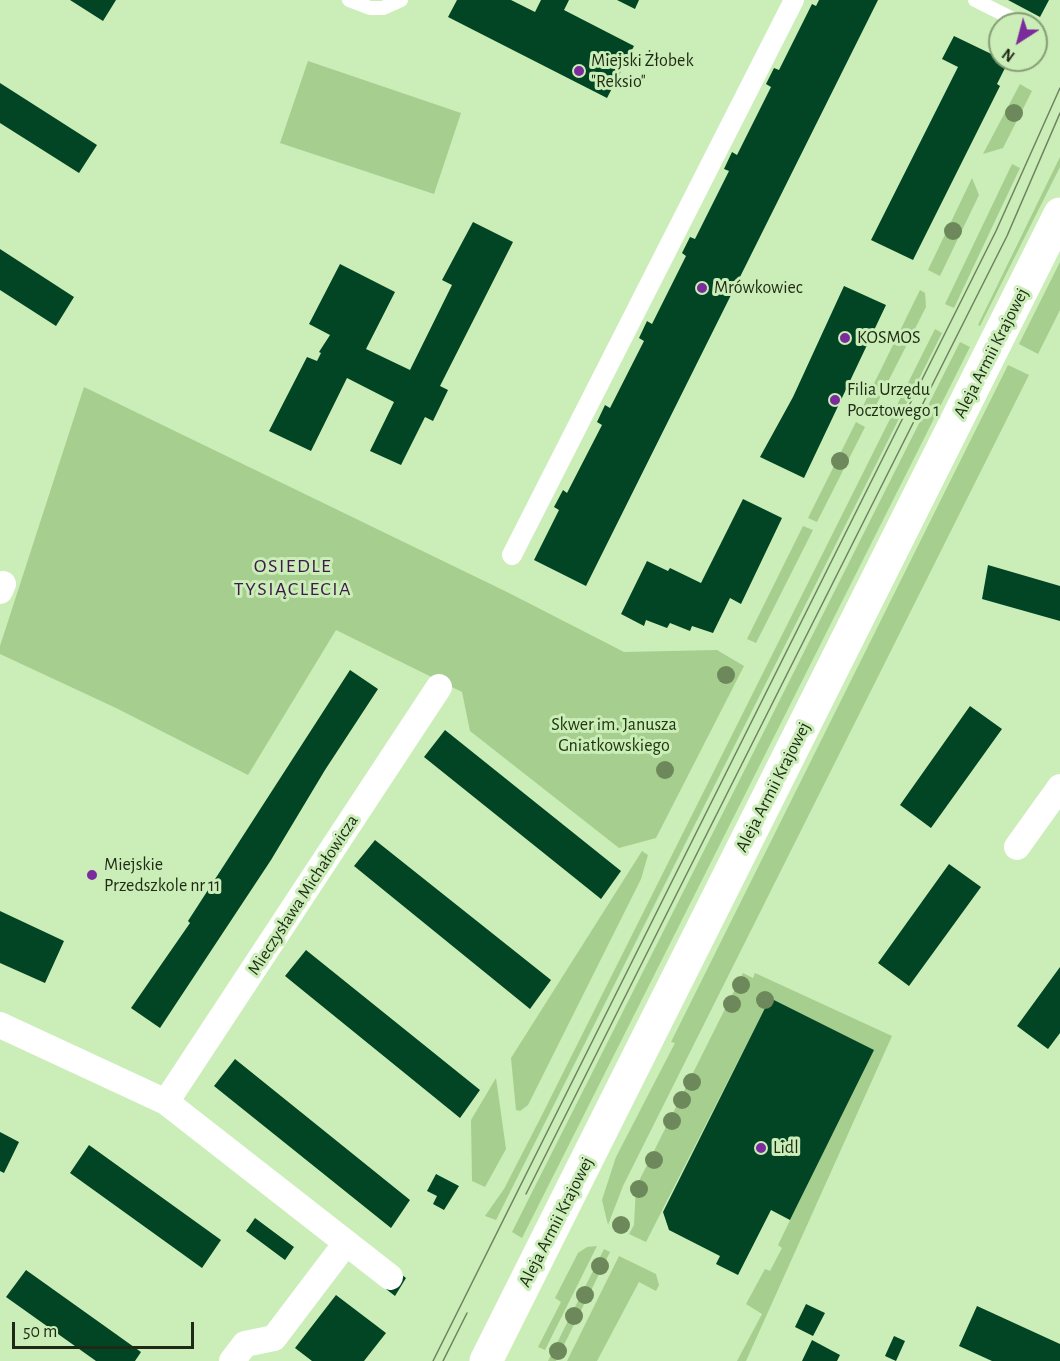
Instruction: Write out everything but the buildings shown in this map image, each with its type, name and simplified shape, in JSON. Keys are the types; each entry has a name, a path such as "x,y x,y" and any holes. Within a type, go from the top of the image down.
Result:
{"main road":[{"name":"Aleja Armii Krajowej","path":"486,1361 1060,214"}],"street":[{"path":"512,555 794,0"},
{"name":"Mieczysława Michałowicza","path":"166,1102 440,687"},
{"path":"1017,847 1060,787"},
{"path":"0,1025 166,1102 390,1277"},
{"path":"232,1361 245,1344 274,1338 346,1243"}],"lane":[{"path":"349,0 370,8 383,8 401,0"},
{"path":"975,0 999,12"}],"green space":[{"path":"308,61 461,113 434,194 280,143"},
{"path":"1020,84 1032,91 1003,148 983,154"},
{"path":"1060,157 1060,167 980,326 978,325"},
{"path":"1012,164 1020,168 954,308 945,304"},
{"path":"972,178 979,195 940,276 928,270"},
{"path":"1060,262 1060,310 1038,354 1019,344"},
{"path":"920,290 925,293 926,307 870,417 860,412"},
{"path":"935,329 942,333 496,1220 485,1216 504,1189 541,1117"},
{"path":"960,342 970,347 522,1238 512,1232"},
{"path":"1008,365 1029,375 623,1186 608,1225 602,1200 616,1157 675,1043 671,1042"},
{"name":"Skwer im. Janusza Gniatkowskiego","path":"84,387 509,593 624,652 717,650 744,666 656,838 619,848 470,731 462,692 336,630 248,775 116,708 0,654 0,646"},
{"path":"856,422 865,427 817,522 808,518"},
{"path":"803,526 813,530 756,643 747,639"},
{"path":"642,851 648,855 641,879 528,1105 520,1111 516,1110 511,1058"},
{"path":"743,973 753,978 755,973 892,1036 746,1361 737,1361 762,1314 746,1304 765,1269 770,1271 782,1248 778,1245 873,1050 770,998 646,1242 629,1234 634,1225 636,1187"},
{"path":"496,1078 506,1149 485,1187 472,1181 471,1120"},
{"path":"597,1246 545,1350 538,1347 561,1302 555,1298 578,1253 587,1247"},
{"path":"604,1249 610,1252 556,1361 548,1361"},
{"path":"619,1256 656,1274 659,1285 656,1291 639,1282 597,1361 567,1361"}],"tram line":[{"path":"433,1361 996,231 1060,88"},
{"path":"526,1194 1007,236 1060,113"},
{"path":"443,1361 467,1313"}],"place":[{"name":"Miejski Żłobek \"Reksio\"","path":"579,71"},
{"name":"Mrówkowiec","path":"702,288"},
{"name":"KOSMOS","path":"845,338"},
{"name":"Filia Urzędu Pocztowego 1","path":"835,400"},
{"name":"Miejskie Przedszkole nr 11","path":"92,875"},
{"name":"Lidl","path":"761,1148"}],"district":[{"name":"OSIEDLE TYSIĄCLECIA","path":"293,578"}]}
